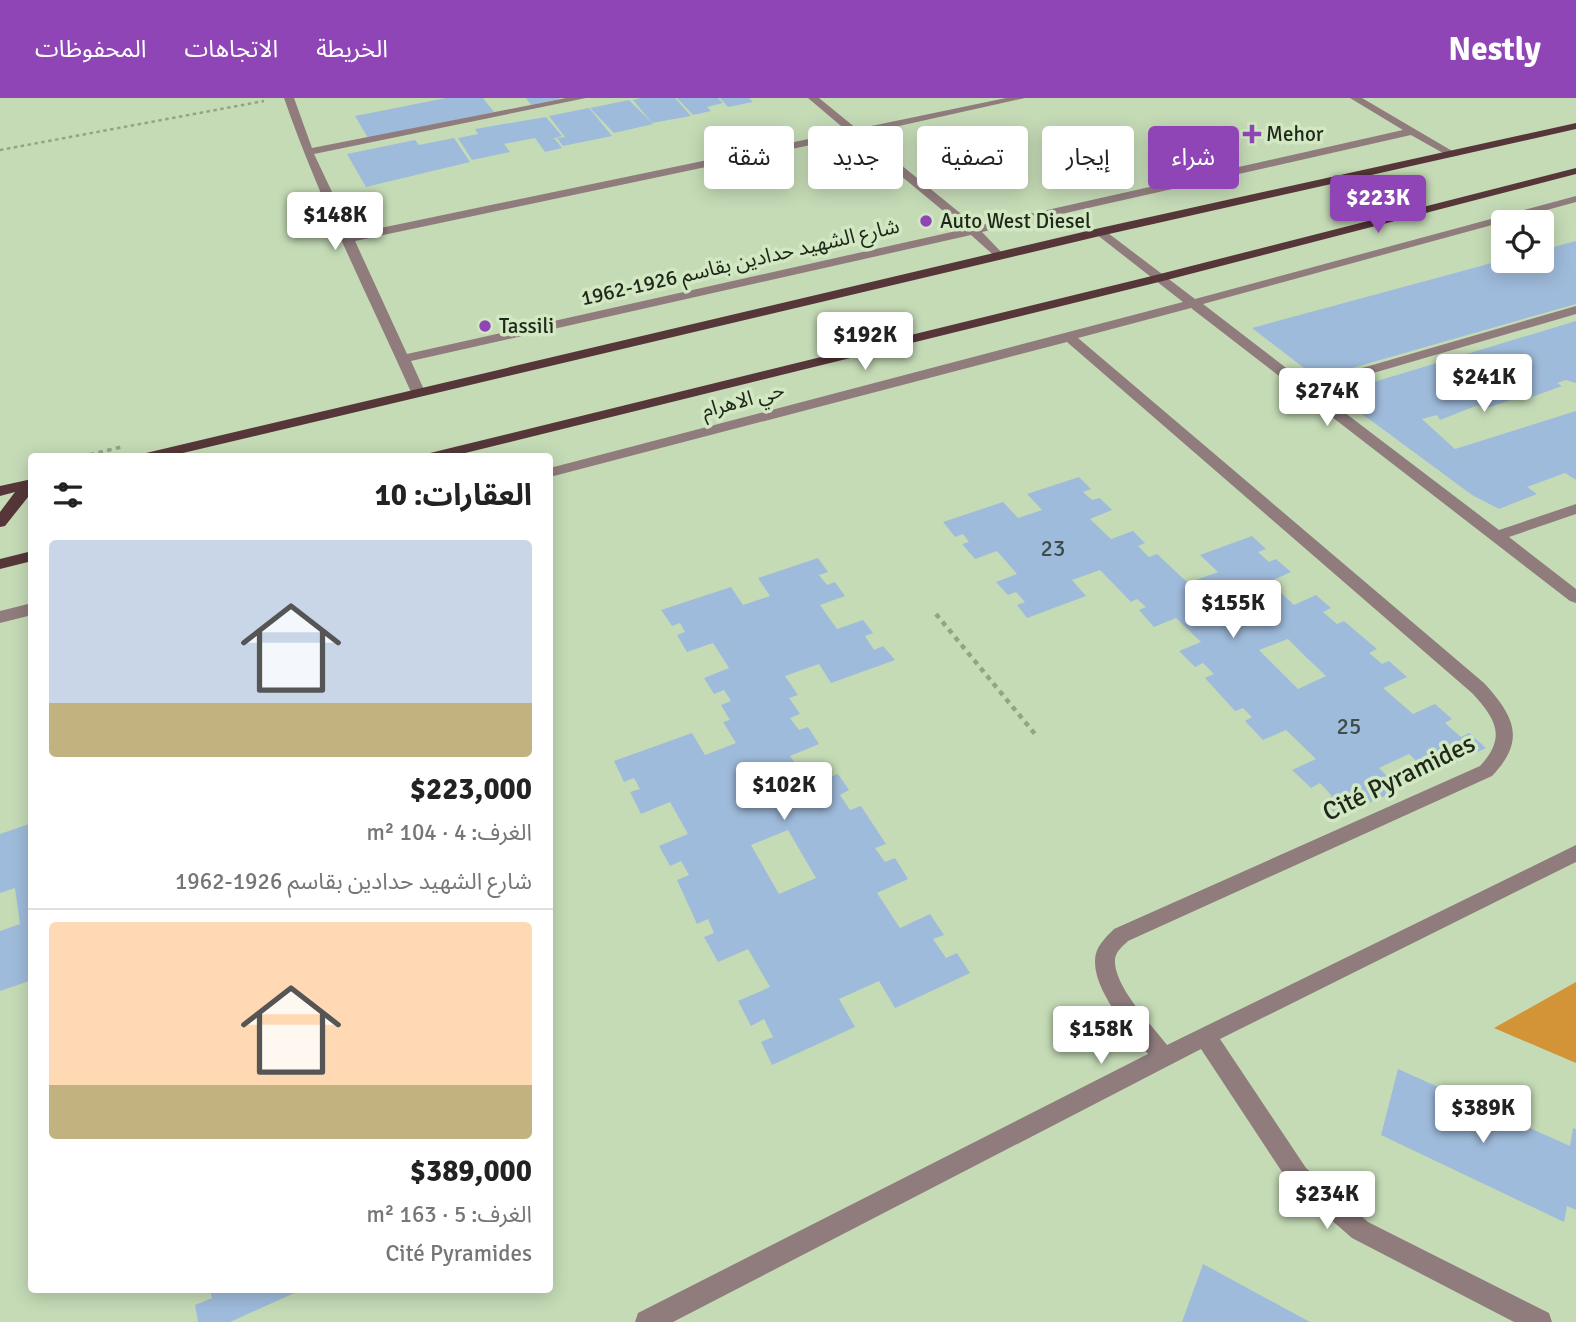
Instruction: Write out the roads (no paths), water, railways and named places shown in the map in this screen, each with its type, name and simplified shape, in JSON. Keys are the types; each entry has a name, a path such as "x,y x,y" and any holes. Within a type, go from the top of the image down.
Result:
{"main road":[{"path":"163,453 1100,232 1576,126"},
{"path":"446,453 1159,278 1576,171"},
{"path":"0,491 28,485"},
{"path":"0,523 28,488"},
{"path":"0,564 28,557"}],"street":[{"path":"289,98 308,152 418,392"},
{"path":"308,152 581,98"},
{"path":"813,98 845,126"},
{"path":"886,126 1020,98"},
{"path":"1355,98 1454,155"},
{"name":"شارع الشهيد حدادين بقاسم 1926-1962","path":"404,359 1413,131"},
{"path":"347,239 808,142"},
{"path":"903,173 972,229 999,256"},
{"name":"حي الاهرام","path":"553,471 1069,337 1189,302 1576,199"},
{"path":"1100,232 1576,597"},
{"path":"1305,389 1576,310"},
{"name":"Cité Pyramides","path":"1069,337 1478,688 1494,705 1503,722 1506,741 1500,758 1486,771 1121,935 1108,948 1104,965 1108,983 1164,1058"},
{"path":"1497,536 1576,509"},
{"path":"0,617 28,610"},
{"path":"647,1322 1205,1036 1576,853"},
{"path":"1205,1036 1298,1176 1360,1230 1540,1322"}],"place":[{"name":"Mehor","path":"1252,134"},
{"name":"Auto West Diesel","path":"926,221"},
{"name":"Tassili","path":"485,326"}]}
